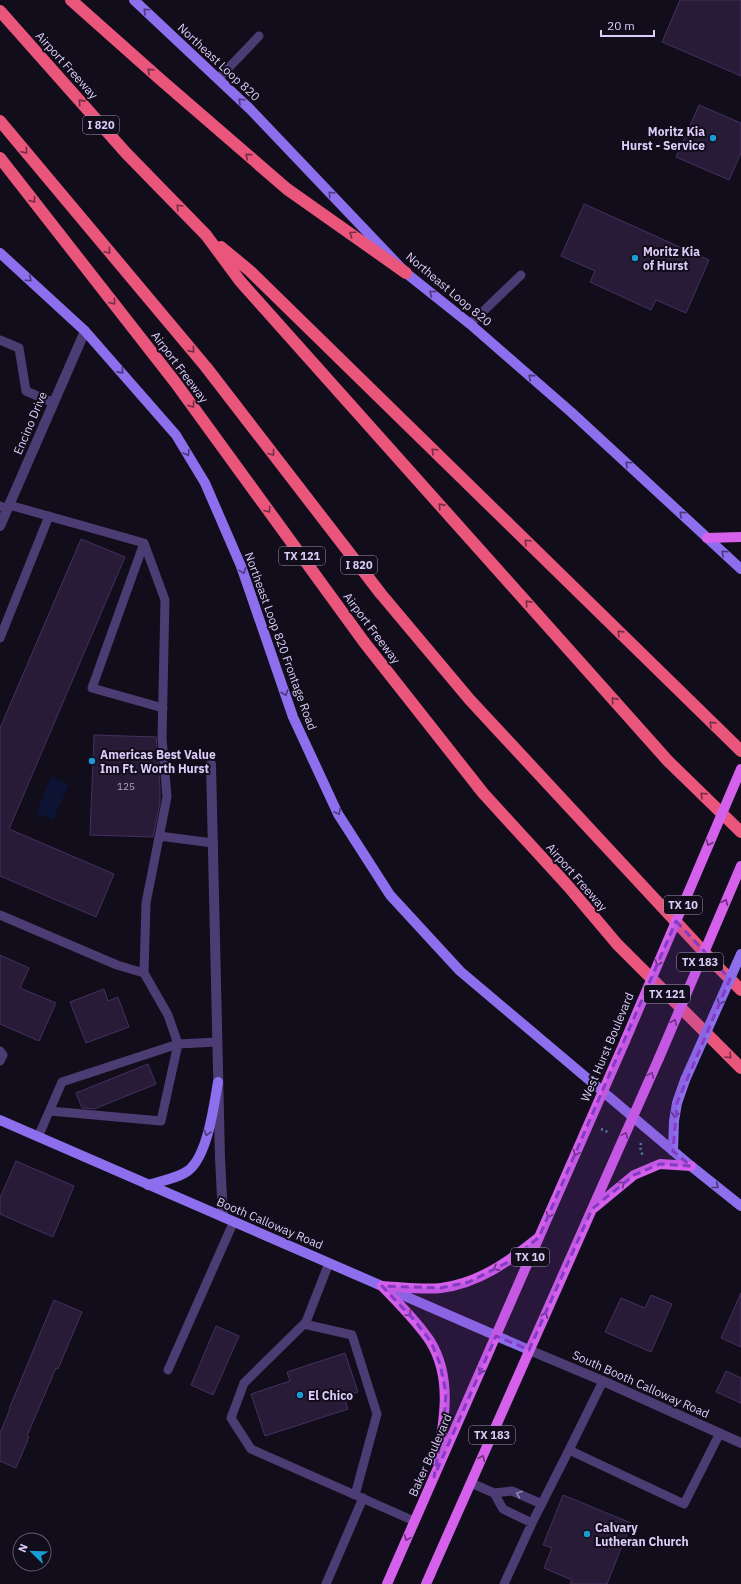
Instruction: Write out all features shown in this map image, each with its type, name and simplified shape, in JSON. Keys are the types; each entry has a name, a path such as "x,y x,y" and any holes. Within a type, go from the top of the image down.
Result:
{"highway":[{"path":"71,0 287,189 406,273"},
{"name":"Airport Freeway","path":"0,11 126,153 206,235 240,281 668,761 741,832"},
{"name":"I 820","path":"0,121 206,367 381,594 470,700 741,990"},
{"name":"Airport Freeway","path":"0,158 175,382 364,642 483,793 562,880 617,944 741,1068"},
{"name":"I 820","path":"206,235 250,270 713,725 741,750"}],"main road":[{"name":"Northeast Loop 820","path":"134,0 250,109 406,273 470,324 571,412 741,569"},
{"name":"Northeast Loop 820 Frontage Road","path":"0,253 85,331 176,435 205,483 242,566 293,717 338,814 390,895 460,972 633,1118 741,1206"},
{"path":"707,538 741,537"},
{"name":"West Hurst Boulevard","path":"496,1336 625,1041 741,769"},
{"name":"TX 183","path":"426,1584 633,1118 741,866"},
{"path":"673,1151 674,1121 677,1103 685,1080 741,954"},
{"path":"148,1185 183,1173 189,1170 197,1161 210,1124 218,1082"},
{"name":"Booth Calloway Road","path":"0,1120 529,1350"},
{"path":"592,1209 634,1175 660,1164 691,1166"},
{"path":"382,1286 440,1288 469,1282 510,1261 539,1237"},
{"path":"382,1286 415,1321 431,1342 440,1364 446,1393 444,1420 434,1476"},
{"name":"Baker Boulevard","path":"387,1584 496,1336"}],"street":[{"name":"Encino Drive","path":"0,526 6,507 54,403 85,331"},
{"path":"211,764 218,1082 223,1217"},
{"name":"South Booth Calloway Road","path":"529,1350 741,1442"}],"lane":[{"path":"218,79 260,36"},
{"path":"470,324 521,275"},
{"path":"0,340 19,348 26,390 54,403"},
{"path":"6,507 68,520 144,543"},
{"path":"0,638 49,516"},
{"path":"50,1111 161,1121 178,1044 168,1015 144,973 146,903 167,797 162,738 165,600 144,543"},
{"path":"144,543 92,688 163,708"},
{"path":"159,836 213,843"},
{"path":"0,915 117,965 144,973"},
{"path":"38,1137 62,1082 178,1044 217,1042"},
{"path":"0,1051 3,1055 0,1061"},
{"path":"168,1370 234,1222"},
{"path":"329,1263 304,1324 244,1383 231,1418 251,1449 414,1521"},
{"path":"304,1324 352,1335 377,1414 359,1497 326,1584"},
{"path":"504,1584 532,1523 603,1381"},
{"path":"569,1450 684,1504 720,1433"},
{"path":"471,1484 494,1493 512,1491 542,1504"},
{"path":"494,1493 503,1509 532,1523"}],"path":[{"path":"597,1127 610,1133"},
{"path":"640,1147 645,1161"}],"highlighted area":[{"path":"676,921 730,979 677,1103 673,1151 691,1166 660,1164 634,1175 592,1209 529,1350 496,1336 434,1477 444,1420 446,1393 440,1364 431,1342 415,1321 382,1286 440,1288 469,1282 510,1261 539,1237"}],"water":[{"path":"51,777 69,784 53,820 36,813"}],"building":[{"path":"680,0 741,0 741,76 662,42"},
{"name":"Moritz Kia Hurst - Service","path":"699,105 741,123 741,153 729,180 676,157"},
{"name":"Moritz Kia of Hurst","path":"584,204 709,260 686,313 656,300 651,310 590,282 595,271 561,256"},
{"path":"81,539 125,557 9,829 114,874 96,917 0,876 0,728"},
{"path":"94,735 156,737 160,803 153,837 90,835"},
{"path":"0,955 29,968 20,988 56,1003 39,1041 0,1024"},
{"path":"104,989 108,1001 118,997 129,1027 86,1043 70,1002"},
{"path":"148,1064 156,1084 94,1109 82,1108 76,1093"},
{"path":"16,1161 74,1186 53,1237 0,1214 0,1198"},
{"path":"741,1293 741,1347 721,1338"},
{"path":"651,1295 672,1304 651,1352 605,1332 621,1298 645,1308"},
{"path":"54,1300 82,1312 27,1436 29,1437 16,1468 0,1461 0,1433"},
{"path":"216,1326 239,1336 213,1395 191,1385"},
{"name":"El Chico","path":"345,1353 358,1392 344,1396 348,1409 265,1436 251,1394 290,1381 287,1372"},
{"path":"726,1371 741,1378 741,1403 716,1392"},
{"name":"Calvary Lutheran Church","path":"563,1495 631,1523 607,1584 570,1584 572,1580 544,1568 552,1548 543,1545"}],"place":[{"name":"Moritz Kia Hurst - Service","path":"713,138"},
{"name":"Moritz Kia of Hurst","path":"635,258"},
{"name":"Americas Best Value Inn Ft. Worth Hurst","path":"92,761"},
{"name":"El Chico","path":"300,1395"},
{"name":"Calvary Lutheran Church","path":"587,1534"}]}
